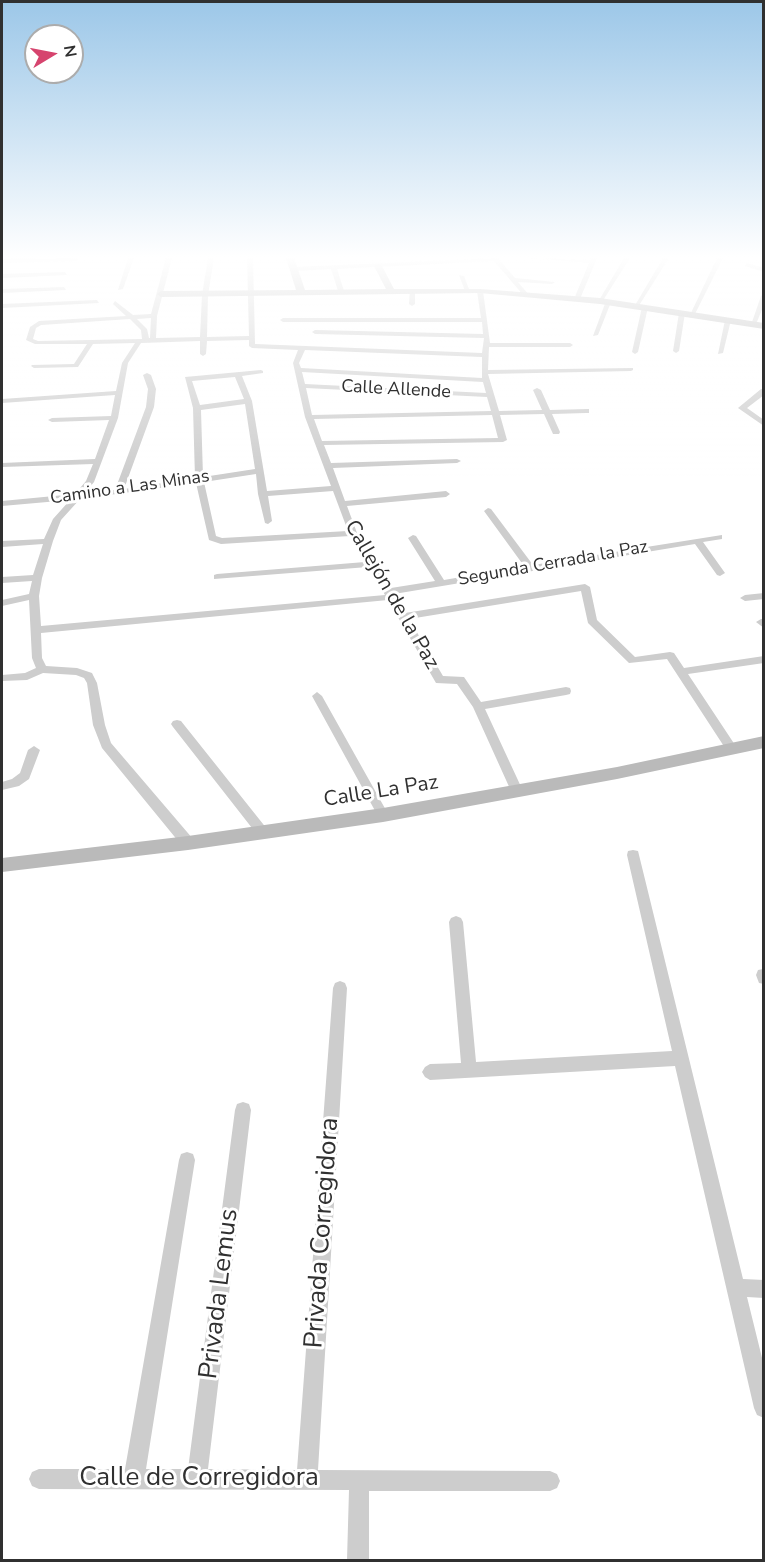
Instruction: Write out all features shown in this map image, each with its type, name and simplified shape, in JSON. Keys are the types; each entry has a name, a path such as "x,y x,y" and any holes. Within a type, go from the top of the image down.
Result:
{"main road":[{"name":"Calle La Paz","path":"2,864 188,843 383,815 764,742"}],"street":[{"path":"33,331 29,340 32,342 251,338"},
{"path":"144,331 146,340"},
{"path":"42,669 37,658 34,596 48,541 57,519 90,482 114,418 117,393 125,363 146,340 149,331"},
{"path":"202,331 203,354"},
{"path":"251,331 251,349 302,348 484,355"},
{"path":"318,443 503,440 485,376 484,355 488,345 487,331"},
{"path":"596,335 597,331"},
{"path":"635,352 637,331"},
{"path":"676,351 679,331"},
{"path":"720,353 725,331"},
{"path":"315,332 488,336"},
{"path":"34,366 76,366 91,342"},
{"path":"488,345 570,345"},
{"path":"302,348 296,363 298,370 485,376 631,369"},
{"name":"Callejón de la Paz","path":"298,370 309,417 353,533 440,680 460,680 478,706 517,791"},
{"path":"261,372 189,378 197,408 199,478 211,536 214,539 353,533"},
{"path":"237,373 248,402 268,521"},
{"path":"119,491 150,407 152,389 147,375"},
{"name":"Calle Allende","path":"302,386 491,395"},
{"path":"537,390 556,432"},
{"path":"764,391 742,408 764,424"},
{"path":"2,401 117,393"},
{"path":"197,408 248,402"},
{"path":"309,417 548,414 586,411"},
{"path":"52,420 114,418"},
{"path":"2,465 97,461"},
{"path":"326,466 457,461"},
{"name":"Camino a Las Minas","path":"2,503 105,494 199,478 258,471"},
{"path":"262,494 335,488"},
{"path":"341,504 446,494"},
{"path":"488,511 531,569"},
{"name":"Segunda Cerrada la Paz","path":"36,630 389,595 441,583 719,537"},
{"path":"413,538 441,583"},
{"path":"2,544 48,541"},
{"path":"698,541 720,573"},
{"path":"217,577 371,564"},
{"path":"2,580 37,578"},
{"path":"402,617 585,587 592,621 633,661 670,655 731,748"},
{"path":"2,603 34,596"},
{"path":"745,597 764,596"},
{"path":"681,672 764,659"},
{"path":"2,678 27,676 42,669 77,672 88,676 92,683 99,725 106,745 188,843"},
{"path":"478,706 566,691"},
{"path":"317,696 383,815"},
{"path":"177,724 263,833"},
{"path":"2,786 15,783 25,776 34,750"},
{"path":"633,855 764,1407"},
{"path":"456,922 469,1070"},
{"name":"Privada Corregidora","path":"307,1479 340,988"},
{"path":"430,1072 682,1058"},
{"name":"Privada Lemus","path":"197,1478 243,1110"},
{"path":"134,1479 187,1160"},
{"path":"736,1288 764,1289"},
{"name":"Calle de Corregidora","path":"39,1479 550,1481"},
{"path":"358,1560 360,1479"}]}
